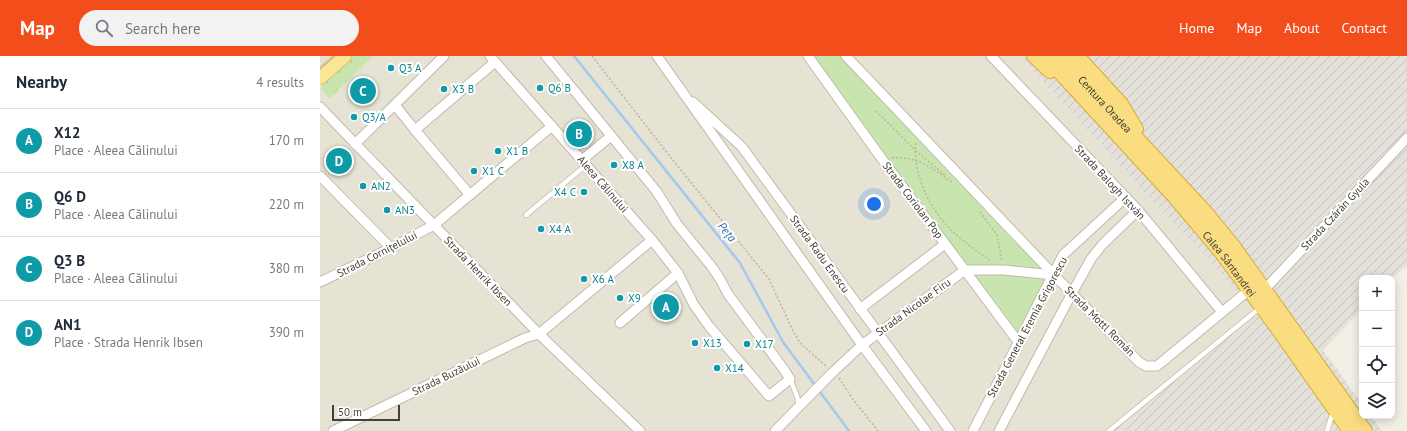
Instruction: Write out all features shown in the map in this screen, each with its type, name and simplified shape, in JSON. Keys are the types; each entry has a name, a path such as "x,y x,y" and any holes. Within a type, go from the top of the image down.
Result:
{"highway":[{"path":"1034,56 1095,109"},
{"name":"Centura Oradea","path":"1045,56 1095,109"},
{"name":"Centura Oradea","path":"1060,56 1151,153"},
{"path":"1077,56 1121,104 1151,153"},
{"name":"Calea Sântandrei","path":"1095,109 1201,227 1222,253 1350,431"},
{"name":"Calea Sântandrei","path":"1151,153 1210,218 1233,246 1365,431"}],"main road":[{"path":"320,77 344,56"}],"street":[{"path":"355,144 444,56"},
{"path":"546,56 657,192 677,224 712,267 720,278 728,294 790,379"},
{"name":"Strada Radu Enescu","path":"656,56 862,345 926,431"},
{"name":"Strada Coriolan Pop","path":"808,56 882,159 1019,343"},
{"path":"846,56 1054,275"},
{"name":"Strada Balogh István","path":"991,56 1138,210 1222,312"},
{"path":"414,130 493,59"},
{"name":"Aleea Călinului","path":"493,59 652,240 678,273 694,305 709,326 769,396 790,379"},
{"name":"Strada Radu Enescu","path":"679,88 742,147 950,431"},
{"path":"395,105 414,130 470,195"},
{"name":"Strada Henrik Ibsen","path":"320,107 539,334 640,431"},
{"name":"Strada Cornițelului","path":"320,282 391,248 434,225 552,126"},
{"path":"584,163 611,136"},
{"name":"Strada Czárán Gyula","path":"1264,290 1407,138"},
{"path":"320,176 391,248"},
{"name":"Strada General Eremia Grigorescu","path":"973,431 1063,255 1126,198"},
{"path":"999,431 1092,258 1102,245 1138,210"},
{"path":"539,334 652,240"},
{"path":"860,309 945,244"},
{"path":"964,270 1004,270 1054,275"},
{"name":"Strada Nicolae Firu","path":"775,431 799,406 829,370 964,270"},
{"path":"620,322 678,273"},
{"name":"Strada Mottl Román","path":"1054,275 1139,362 1146,366 1157,366 1222,312"},
{"path":"1222,312 1249,290"},
{"name":"Strada Buzăului","path":"333,431 525,338 539,334"}],"lane":[{"path":"526,215 584,163"},
{"path":"1109,431 1262,307"},
{"path":"790,379 797,396 799,406"},
{"path":"1327,431 1334,408"}],"path":[{"path":"592,56 668,154 769,279 794,333 801,344 829,370"},
{"path":"876,112 915,150 955,184 936,171 915,160 897,157 882,159"},
{"path":"918,131 915,160 926,195 942,220 965,242 1004,270"},
{"path":"978,209 997,235 1004,270"},
{"path":"844,373 839,378 852,398 878,431"}],"shaded area":[{"path":"320,56 1020,56 1170,220 1199,249 1255,312 1109,431 320,431"},
{"path":"1020,56 1407,56 1407,265 1395,276 1359,275 1359,312 1323,350 1359,400 1359,419 1373,419 1382,431 1109,431 1255,312 1199,249 1170,220"}],"green space":[{"path":"348,56 373,56 329,99 321,88 326,76"},
{"path":"808,56 846,56 1054,275 1019,343"}],"waterway":[{"name":"Peța","path":"574,56 740,263 783,342 849,431"}],"tram line":[{"path":"320,69 335,56"}],"place":[{"name":"Q3 A","path":"391,68"},
{"name":"Q6 B","path":"540,88"},
{"name":"X3 B","path":"444,89"},
{"name":"Q3 B","path":"363,91"},
{"name":"Q3/A","path":"354,117"},
{"name":"Q6 D","path":"579,134"},
{"name":"X1 B","path":"498,151"},
{"name":"AN1","path":"339,161"},
{"name":"X8 A","path":"614,165"},
{"name":"X1 C","path":"474,171"},
{"name":"AN2","path":"363,186"},
{"name":"X4 C","path":"584,192"},
{"name":"AN3","path":"387,210"},
{"name":"X4 A","path":"541,229"},
{"name":"X6 A","path":"584,279"},
{"name":"X9","path":"620,298"},
{"name":"X12","path":"666,307"},
{"name":"X13","path":"695,343"},
{"name":"X17","path":"747,344"},
{"name":"X14","path":"717,368"}]}
